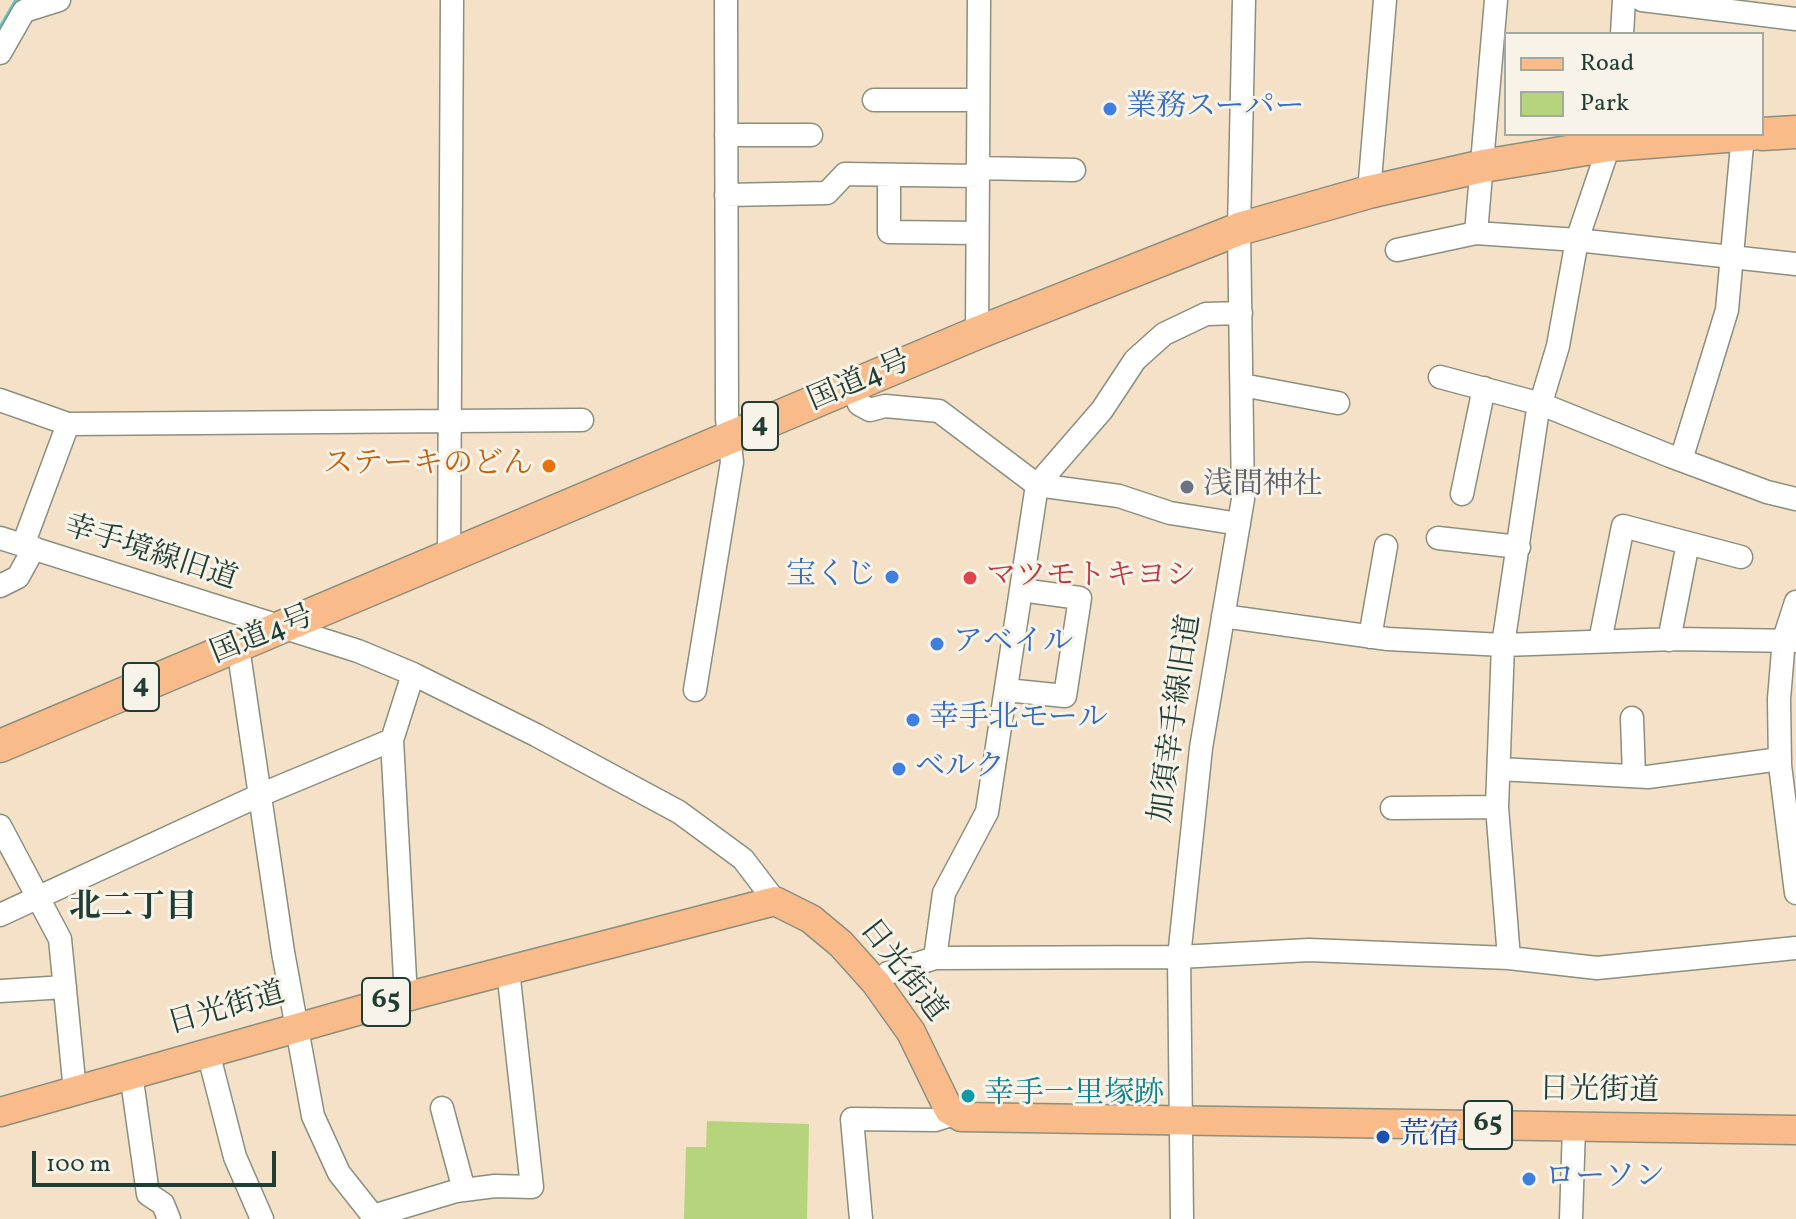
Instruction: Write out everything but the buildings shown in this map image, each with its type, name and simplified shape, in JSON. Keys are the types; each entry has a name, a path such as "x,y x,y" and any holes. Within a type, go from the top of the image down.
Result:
{"highway":[{"path":"1764,134 1796,132"},
{"name":"国道4号","path":"0,746 977,333 1239,229 1369,192 1483,166 1612,140 1699,136"}],"main road":[{"name":"日光街道","path":"0,1112 406,997 775,901 811,919 841,944 876,983 911,1032 954,1114 961,1117 1796,1130"}],"street":[{"path":"0,53 24,11 59,0"},
{"path":"449,558 452,0"},
{"path":"695,690 732,462 729,440 726,0"},
{"path":"977,333 979,0"},
{"name":"加須幸手線旧道","path":"1182,1219 1179,957 1201,748 1243,499 1239,229 1244,0"},
{"path":"1369,192 1385,0"},
{"path":"1476,233 1496,0"},
{"path":"1622,32 1624,0"},
{"path":"1642,0 1796,19"},
{"path":"874,100 977,100"},
{"path":"726,135 811,135"},
{"path":"1681,460 1727,310 1743,136"},
{"path":"1509,958 1497,807 1503,645 1541,404 1558,346 1577,240 1612,140"},
{"path":"726,195 827,193 845,174 1074,170"},
{"path":"889,175 889,232 977,233"},
{"path":"1397,250 1476,233 1577,240 1796,264"},
{"path":"935,958 944,893 987,812 1037,485 1102,410 1135,360 1164,334 1206,314 1241,313"},
{"path":"1440,377 1541,404 1681,460 1767,492 1796,499"},
{"path":"1242,385 1338,403"},
{"path":"852,386 859,404 870,410 885,406 939,411 1037,485 1119,496 1170,513 1239,524"},
{"path":"1462,494 1484,388"},
{"path":"0,400 68,424 582,420"},
{"path":"0,586 18,577 68,424"},
{"path":"1600,641 1623,526 1741,557"},
{"name":"幸手境線旧道","path":"0,538 358,651 413,674 536,735 679,812 743,859 775,901"},
{"path":"1438,538 1519,547"},
{"path":"1669,640 1688,543"},
{"path":"1370,637 1386,546"},
{"path":"1006,690 1065,696 1078,612 1080,598 1021,590"},
{"path":"1796,602 1779,699 1780,759 1796,893"},
{"path":"1223,616 1370,637 1503,645 1790,640"},
{"path":"238,647 313,1116 339,1173 371,1218 464,1190 532,1187 508,970"},
{"path":"406,997 392,740 413,674"},
{"path":"1632,718 1634,776"},
{"path":"0,915 260,795 392,740"},
{"path":"1499,769 1634,776 1780,759"},
{"path":"1392,808 1497,807"},
{"path":"0,826 60,939 75,1091"},
{"path":"876,983 888,973 935,958 1179,957 1309,950 1509,958 1597,968 1796,948"},
{"path":"0,991 65,987"},
{"path":"208,1052 235,1157 262,1219"},
{"path":"131,1073 148,1194 163,1204 169,1219"},
{"path":"442,1108 464,1190"},
{"path":"861,1219 852,1119 935,1120 954,1114"},
{"path":"1571,1219 1574,1127"}],"green space":[{"path":"707,1121 809,1124 807,1219 684,1219 686,1147 706,1147"}],"waterway":[{"path":"0,29 17,0"}],"place":[{"name":"業務スーパー","path":"1110,109"},
{"name":"ステーキのどん","path":"549,466"},
{"name":"浅間神社","path":"1187,487"},
{"name":"宝くじ","path":"892,577"},
{"name":"マツモトキヨシ","path":"970,578"},
{"name":"アベイル","path":"937,644"},
{"name":"幸手北モール","path":"913,720"},
{"name":"ベルク","path":"899,769"},
{"name":"幸手一里塚跡","path":"968,1096"},
{"name":"荒宿","path":"1383,1137"},
{"name":"ローソン","path":"1529,1179"}],"district":[{"name":"北二丁目","path":"133,910"}]}
